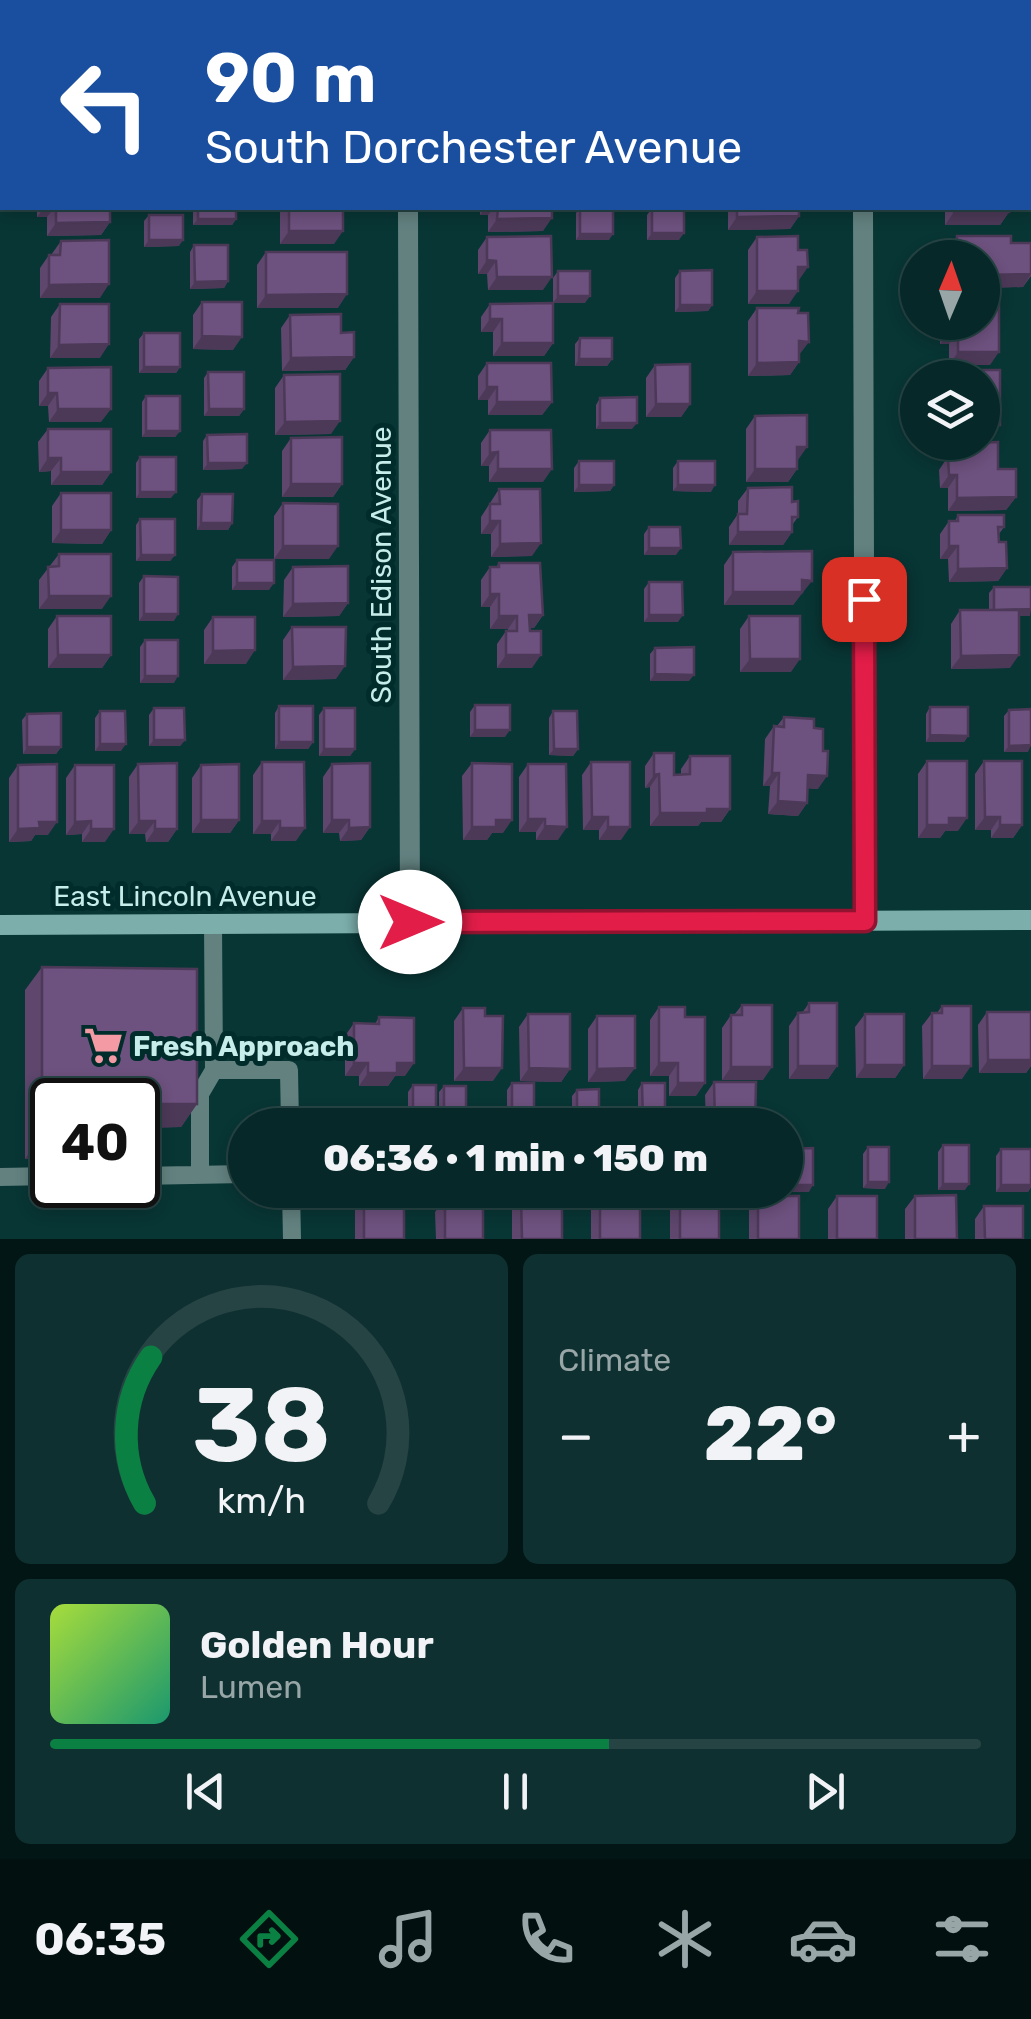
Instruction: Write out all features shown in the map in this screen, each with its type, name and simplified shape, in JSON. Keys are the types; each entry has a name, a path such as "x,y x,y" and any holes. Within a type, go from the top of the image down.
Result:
{"street":[{"name":"South Edison Avenue","path":"408,210 410,922"},
{"path":"863,210 865,921"},
{"name":"East Lincoln Avenue","path":"0,925 1031,920"}],"lane":[{"path":"200,1175 200,1094 214,1070 214,923"},
{"path":"214,1070 289,1070 290,1108"},
{"path":"160,1176 228,1174"},
{"path":"0,1177 30,1176"},
{"path":"291,1208 292,1239"}],"building":[{"path":"56,210 110,210 110,222 56,223"},
{"path":"198,210 236,210 236,219 198,219"},
{"path":"289,210 343,210 343,231 289,231"},
{"path":"498,210 552,210 552,218 497,219"},
{"path":"580,210 613,210 613,234 580,234"},
{"path":"652,210 684,210 684,233 652,233"},
{"path":"737,210 799,210 799,216 737,217"},
{"path":"954,210 1009,210 1009,212"},
{"path":"149,215 183,215 183,240 149,240"},
{"path":"551,236 552,277 497,277 496,261 487,260 487,237"},
{"path":"798,236 798,250 807,250 808,267 798,267 798,291 757,291 757,237"},
{"path":"957,236 1011,236 1011,243 1031,243 1031,274 1000,275 1000,240 957,240"},
{"path":"109,240 109,284 49,285 49,255 60,255 61,241"},
{"path":"194,245 228,245 228,281 195,282"},
{"path":"266,252 347,252 347,294 266,295"},
{"path":"712,270 712,305 680,305 680,271"},
{"path":"558,271 590,271 590,296 558,296"},
{"path":"202,302 242,302 242,337 202,336"},
{"path":"553,303 553,343 502,343 502,319 490,319 490,304"},
{"path":"60,304 109,304 109,344 59,345"},
{"path":"757,308 799,308 798,313 808,313 809,342 799,341 799,362 757,363"},
{"path":"341,314 341,333 354,332 354,357 291,358 290,315"},
{"path":"144,333 180,333 180,367 144,367"},
{"path":"580,338 612,338 612,359 579,359"},
{"path":"958,340 999,340 999,352 958,352"},
{"path":"487,363 551,363 552,402 497,402 497,387 487,387"},
{"path":"690,364 690,404 656,404 655,365"},
{"path":"111,367 111,409 58,409 57,393 48,393 48,368"},
{"path":"208,372 244,372 244,409 209,409"},
{"path":"340,374 340,421 285,422 284,375"},
{"path":"146,396 180,396 180,431 146,431"},
{"path":"637,397 637,423 600,423 600,398"},
{"path":"807,415 807,447 797,447 797,469 755,469 755,416"},
{"path":"48,429 111,429 111,472 61,472 61,458 48,458"},
{"path":"490,430 551,430 552,469 498,469 498,452 490,453"},
{"path":"247,434 247,463 208,463 207,435"},
{"path":"342,437 342,484 291,484 291,438"},
{"path":"140,457 176,457 176,492 140,492"},
{"path":"948,460 998,460 998,469 1016,469 1016,497 957,498 957,475 949,475"},
{"path":"579,461 614,461 614,485 579,485"},
{"path":"678,461 715,461 715,485 678,485"},
{"path":"792,487 792,502 798,501 798,517 792,517 792,532 738,532 738,514 747,514 748,488"},
{"path":"499,489 540,489 541,543 500,544 500,521 490,521 490,504 500,504"},
{"path":"61,493 111,493 111,530 61,530"},
{"path":"202,494 233,494 232,523 201,523"},
{"path":"283,503 338,504 338,546 283,546"},
{"path":"958,515 1004,515 1004,527 998,527 999,542 1006,542 1007,568 958,569 958,546 949,546 949,521 958,521"},
{"path":"140,519 175,519 175,555 141,555"},
{"path":"649,527 680,527 681,548 649,548"},
{"path":"812,551 812,581 802,580 802,592 733,592 733,552"},
{"path":"59,554 111,554 111,596 49,596 48,567 59,566"},
{"path":"237,560 274,560 274,583 237,583"},
{"path":"499,563 540,563 543,615 529,615 530,631 541,631 541,655 506,655 506,631 517,631 517,616 499,616 499,594 490,594 490,567 499,567"},
{"path":"348,566 348,603 293,604 293,567"},
{"path":"144,576 178,577 178,614 144,614"},
{"path":"649,582 682,582 683,615 649,615"},
{"path":"994,587 1031,587 1031,609 994,610"},
{"path":"960,610 1019,610 1019,655 961,656"},
{"path":"57,616 111,616 111,655 58,655"},
{"path":"749,616 800,616 800,659 750,659"},
{"path":"213,617 255,617 255,650 213,651"},
{"path":"292,627 346,627 345,666 293,667"},
{"path":"145,640 178,640 178,676 145,676"},
{"path":"694,647 694,675 655,674 655,648"},
{"path":"475,705 510,705 510,730 475,730"},
{"path":"279,706 313,706 313,742 279,742"},
{"path":"930,707 968,707 968,736 930,735"},
{"path":"154,708 184,708 185,740 154,740"},
{"path":"324,708 355,708 355,749 324,749"},
{"path":"1031,709 1031,745 1009,746 1009,710"},
{"path":"100,711 125,711 126,744 100,744"},
{"path":"553,711 577,711 578,749 554,749"},
{"path":"61,713 61,747 27,747 27,714"},
{"path":"784,717 814,719 814,728 823,729 823,751 828,751 827,776 808,775 807,803 778,801 779,773 772,773 774,726 784,727"},
{"path":"654,753 674,753 674,775 690,774 690,756 730,756 730,809 660,813"},
{"path":"927,761 967,761 967,818 949,818 949,825 927,825"},
{"path":"984,761 1022,761 1022,825 1000,825 1000,817 985,817"},
{"path":"262,762 304,762 305,828 280,828 280,821 262,821"},
{"path":"591,762 630,762 630,827 608,827 608,817 592,817"},
{"path":"177,763 177,829 155,829 155,821 139,821 138,764"},
{"path":"370,763 370,827 349,828 349,820 332,820 332,764"},
{"path":"472,763 512,764 512,820 496,820 496,827 472,827"},
{"path":"57,764 57,822 39,822 40,828 18,829 18,765"},
{"path":"239,764 239,820 201,820 201,765"},
{"path":"528,764 566,764 567,827 545,826 545,819 528,819"},
{"path":"75,765 114,765 114,829 91,829 91,821 75,822"},
{"name":"Fresh Approach","path":"42,967 197,969 197,1104 160,1104 160,1078 42,1078"},
{"path":"809,1003 837,1003 837,1066 798,1066 798,1013 809,1012"},
{"path":"742,1005 772,1005 772,1067 731,1067 731,1015 742,1015"},
{"path":"942,1006 971,1006 971,1066 932,1066 932,1013 942,1013"},
{"path":"659,1007 685,1007 685,1017 705,1017 705,1083 678,1083 678,1063 659,1063"},
{"path":"463,1008 485,1008 485,1016 503,1016 502,1068 464,1068"},
{"path":"987,1012 1031,1012 1031,1060 988,1060"},
{"path":"528,1014 570,1014 570,1069 529,1068"},
{"path":"865,1014 904,1014 904,1065 865,1065"},
{"path":"597,1016 635,1016 635,1068 597,1069"},
{"path":"379,1017 414,1018 414,1063 397,1063 397,1073 368,1073 368,1063 354,1063 354,1023 379,1024"},
{"path":"714,1082 756,1082 755,1108 715,1108"},
{"path":"512,1083 534,1083 534,1108 512,1108"},
{"path":"642,1083 665,1083 665,1108 643,1108"},
{"path":"413,1085 436,1085 436,1108 413,1108"},
{"path":"444,1086 466,1086 466,1108 444,1108"},
{"path":"599,1089 599,1108 577,1108 577,1090"},
{"path":"943,1145 969,1145 969,1184 943,1184"},
{"path":"868,1147 889,1147 889,1182 868,1182"},
{"path":"803,1148 813,1148 813,1185 803,1185"},
{"path":"1001,1149 1031,1149 1031,1185 1001,1185"},
{"path":"956,1195 957,1239 915,1239 915,1196"},
{"path":"837,1196 877,1196 877,1239 837,1239"},
{"path":"984,1206 1023,1206 1023,1239 985,1239"},
{"path":"364,1208 404,1208 404,1239 364,1239"},
{"path":"445,1208 483,1208 483,1239 445,1239"},
{"path":"521,1208 562,1208 562,1239 522,1239"},
{"path":"600,1208 640,1208 640,1239 600,1239"},
{"path":"680,1208 719,1208 719,1239 680,1239"},
{"path":"758,1208 799,1208 799,1239 758,1239"}],"place":[{"name":"Fresh Approach","path":"103,1046"}],"route":[{"path":"410,922 865,921 864,599"}]}
